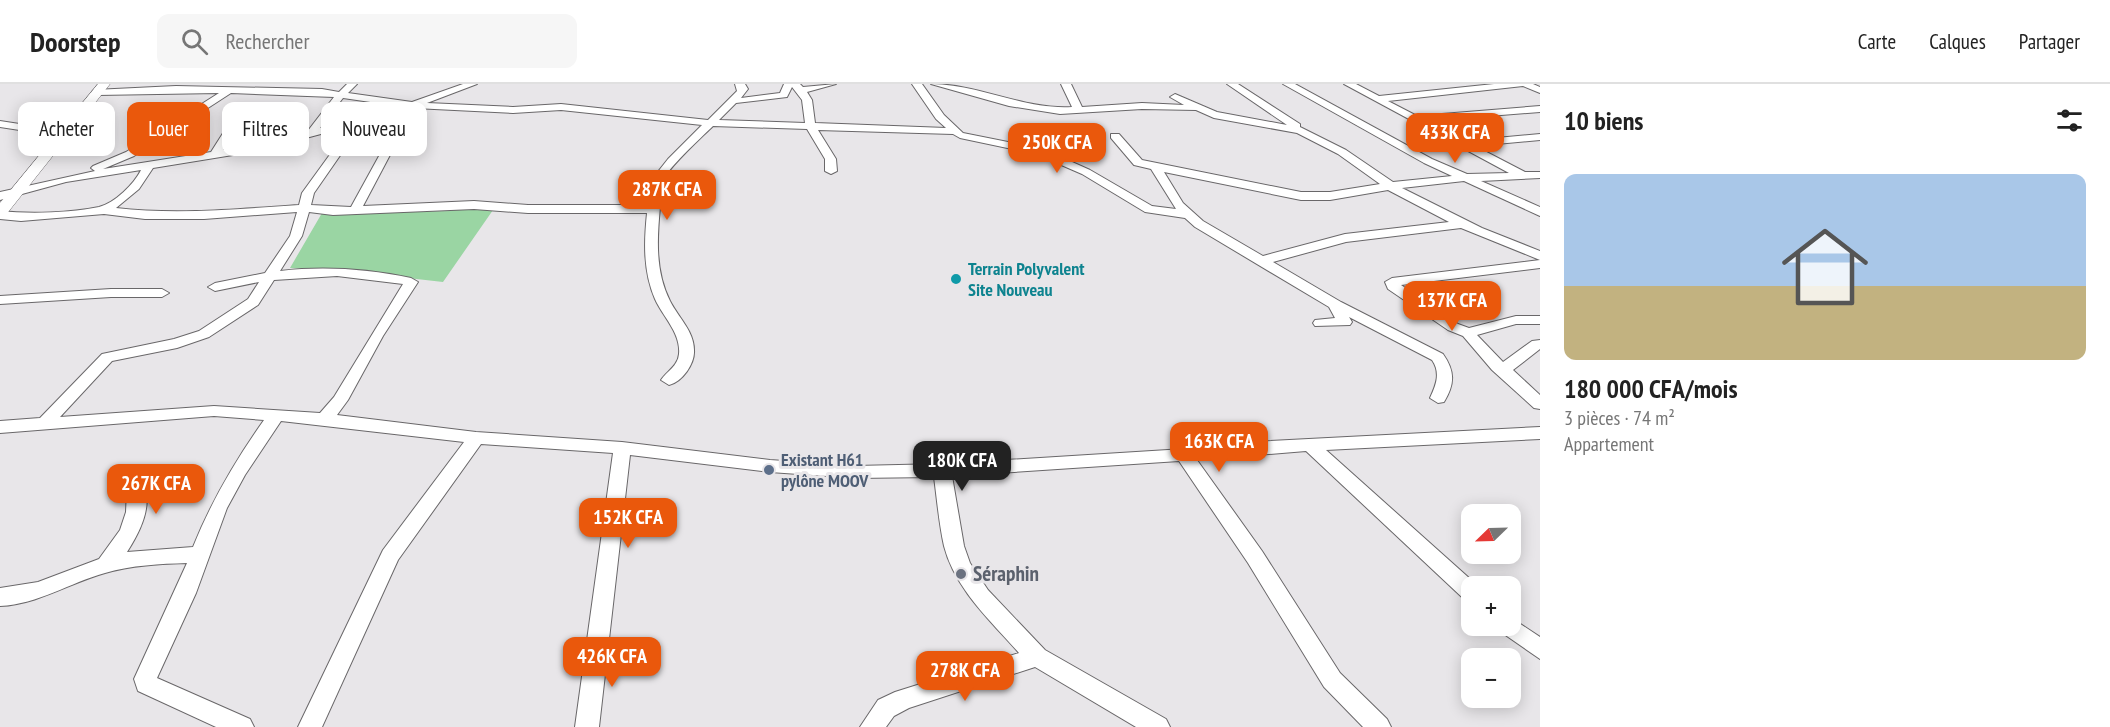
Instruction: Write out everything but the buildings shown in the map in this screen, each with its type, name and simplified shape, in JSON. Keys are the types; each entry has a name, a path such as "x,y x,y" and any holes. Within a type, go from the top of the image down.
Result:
{"main road":[{"path":"89,102 100,88"},
{"path":"0,214 46,156"}],"street":[{"path":"65,179 130,154 237,84"},
{"path":"311,133 341,94 352,84"},
{"path":"416,102 441,84"},
{"path":"419,102 472,84"},
{"path":"669,380 680,369 687,355 684,339 663,302 652,266 651,225 657,194 655,183 672,161 743,89 740,84"},
{"path":"739,101 784,95 789,84"},
{"path":"831,84 798,87 808,104 810,124 832,160 831,171"},
{"path":"917,84 926,100 954,131"},
{"path":"936,84 1009,103 1060,111 1092,121"},
{"path":"1066,84 1078,109"},
{"path":"1232,84 1253,100 1291,121 1300,130"},
{"path":"1288,84 1385,139 1540,212"},
{"path":"1349,84 1523,176"},
{"path":"1377,99 1523,84 1540,90"},
{"path":"100,88 341,94 399,102"},
{"path":"1175,97 1214,115 1233,116 1300,130 1342,152 1389,186 1462,224 1540,256"},
{"path":"1233,116 1250,109 1254,105 1253,100"},
{"path":"427,105 478,110 561,107 711,123 810,124 954,131 970,138 1039,151 1086,172 1149,209 1188,215"},
{"path":"1060,111 1142,106 1199,109"},
{"path":"1417,120 1540,109"},
{"path":"0,124 18,127"},
{"path":"0,196 65,179 213,157 257,148 321,130"},
{"path":"1115,136 1138,163 1307,196 1330,196 1389,186 1464,178 1540,175"},
{"path":"1464,144 1540,137"},
{"path":"213,157 222,143"},
{"path":"46,422 107,357 177,343 204,334 253,302 296,236 308,193 334,156"},
{"path":"355,210 384,156"},
{"path":"108,172 154,162 173,163"},
{"path":"104,210 129,193 144,177 148,167"},
{"path":"1156,168 1171,196 1188,215 1336,305 1413,342 1438,357 1444,366 1445,382 1438,398"},
{"path":"0,214 21,217 104,210 145,215 204,215 304,208 355,210 474,205 528,209 653,209"},
{"path":"1261,261 1338,239 1462,224"},
{"path":"1540,264 1392,282 1393,286 1453,327 1468,333 1498,367 1540,404"},
{"path":"215,287 272,274 343,273 411,282 376,336 340,400 324,419"},
{"path":"0,300 111,292 162,293"},
{"path":"1320,323 1345,322 1336,305"},
{"path":"1468,333 1516,320 1540,320"},
{"path":"1498,367 1507,367 1538,344"},
{"path":"0,428 46,422 214,411 324,419 476,438 622,448 770,466 855,472 942,470 1540,433"},
{"path":"242,727 146,684 146,672 176,614 225,493 275,417"},
{"path":"310,727 390,556 476,438"},
{"path":"1311,446 1461,584"},
{"path":"587,727 622,448"},
{"path":"1184,455 1255,557 1332,680 1378,724"},
{"path":"942,470 947,518 961,566 981,596 1037,657 1158,727"},
{"path":"106,565 135,521 138,504 136,490"},
{"path":"0,609 10,597 106,565 158,557 201,555"},
{"path":"1521,635 1540,649"},
{"path":"872,727 886,708 903,699 1037,657"}],"green space":[{"path":"470,206 468,210 493,210 443,282 355,272 290,268 322,213 451,211 454,207"}],"place":[{"name":"Terrain Polyvalent Site Nouveau","path":"956,279"},
{"name":"Existant H61 pylône MOOV","path":"769,470"},
{"name":"Séraphin","path":"961,574"}]}
